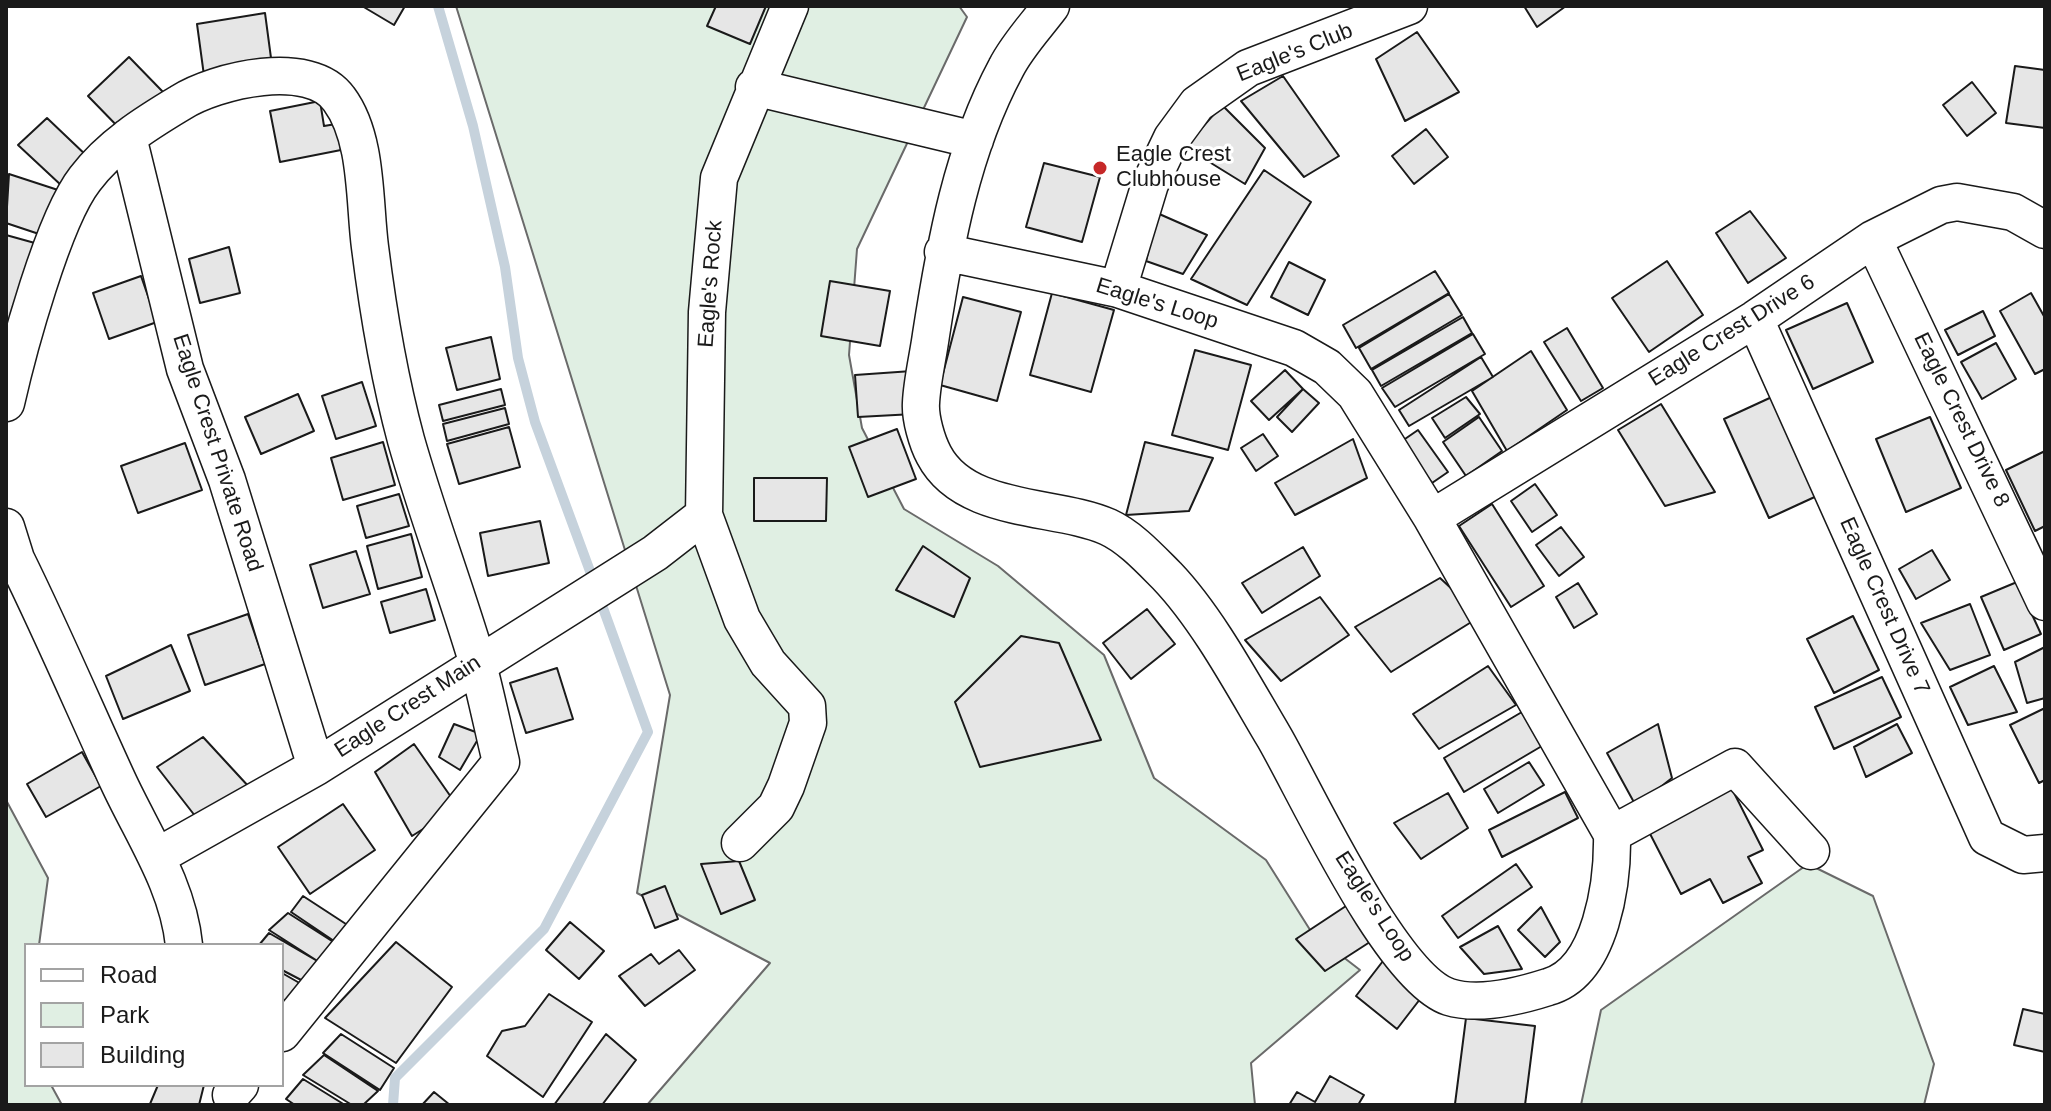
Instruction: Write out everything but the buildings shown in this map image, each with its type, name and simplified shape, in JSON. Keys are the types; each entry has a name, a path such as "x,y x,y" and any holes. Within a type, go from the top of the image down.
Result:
{"street":[{"name":"Eagle's Rock","path":"704,515 707,312 719,178 790,6"},
{"path":"943,252 975,140 1007,66 1051,6"},
{"name":"Eagle's Club","path":"1118,289 1150,184 1172,138 1197,104 1248,68 1409,6"},
{"path":"6,403 46,268 67,213 83,181 104,156 184,100 221,86 294,74 324,86 338,97 354,133 385,342 406,439 477,663 501,762 284,1031"},
{"path":"754,87 975,140"},
{"name":"Eagle Crest Private Road","path":"128,137 185,369 227,480 316,767"},
{"name":"Eagle Crest Drive 6","path":"1432,518 1755,319 1873,239 1941,205 1957,202 2013,212 2045,230"},
{"name":"Eagle Crest Drive 8","path":"1873,239 2045,602"},
{"name":"Eagle's Loop","path":"943,252 1118,289 1294,348 1327,367 1355,394 1432,518 1612,834 1613,877 1581,965 1557,985 1508,999 1449,997 1428,983 1404,957 1365,900 1274,737 1168,577 1112,528 1080,517 1029,510 1003,502 950,474 935,456 920,406 943,252"},
{"name":"Eagle Crest Drive 7","path":"1755,319 1987,837 2023,855 2045,853"},
{"path":"704,515 742,619 768,663 807,706 808,723 776,807 740,843"},
{"name":"Eagle Crest Main","path":"158,856 316,767 655,553 704,515"},
{"path":"6,527 16,559 119,784 158,856 181,923 184,943"},
{"path":"1612,834 1735,767 1811,851"}],"green space":[{"path":"456,6 959,6 967,17 857,249 849,355 862,428 904,509 998,566 1104,655 1154,778 1266,860 1312,933 1360,970 1251,1063 1255,1105 647,1105 770,963 637,893 670,695"},
{"path":"6,800 48,878 39,943 24,943 24,1087 52,1087 62,1105 6,1105"},
{"path":"1808,864 1873,896 1934,1064 1924,1105 1581,1105 1601,1010"}],"waterway":[{"path":"438,6 473,126 505,267 518,358 535,422 594,582"},
{"path":"393,1105 395,1078 544,929 648,732 599,597"}],"place":[{"name":"Eagle Crest Clubhouse","path":"1100,168"}]}
